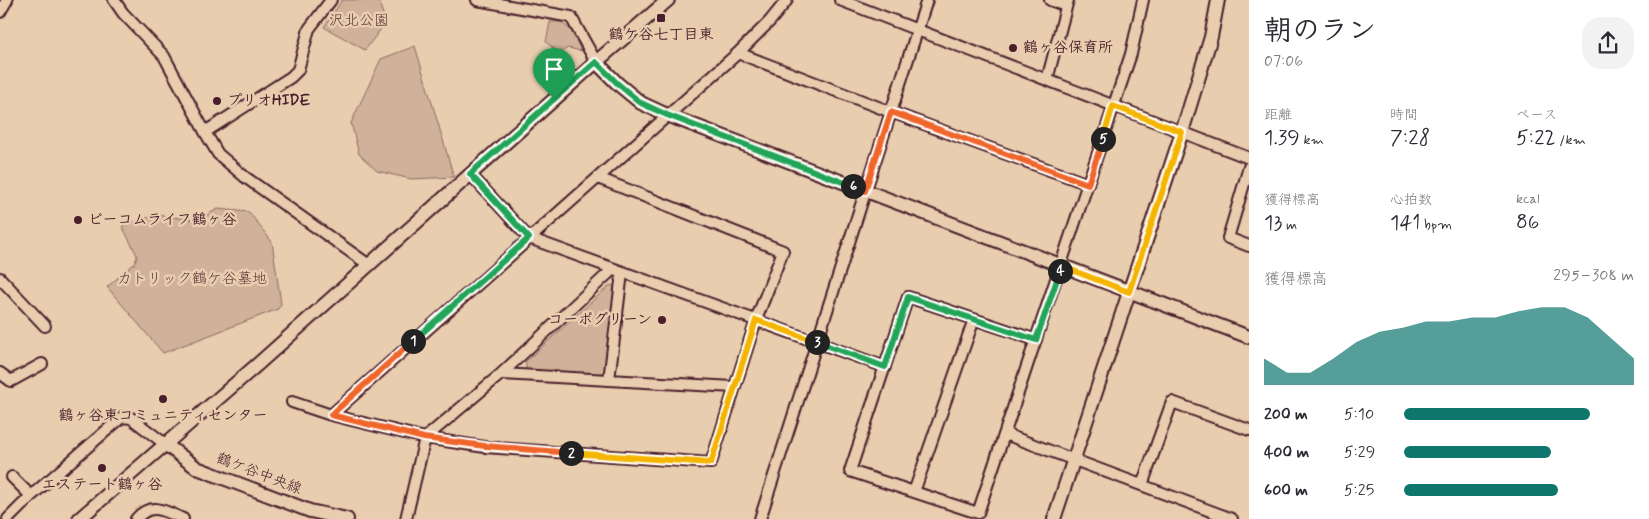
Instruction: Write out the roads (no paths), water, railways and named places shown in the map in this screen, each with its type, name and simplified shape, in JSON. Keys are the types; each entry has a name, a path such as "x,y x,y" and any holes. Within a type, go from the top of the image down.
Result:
{"street":[{"path":"0,12 7,0"},
{"path":"114,0 123,13 164,56 218,154 245,177 369,265"},
{"path":"205,132 291,77 298,70 309,29 331,0"},
{"path":"477,0 571,17 596,62 641,103 667,115 1249,337"},
{"path":"79,519 668,0"},
{"path":"331,415 738,53 770,21 786,0"},
{"path":"840,0 1249,158"},
{"path":"760,519 927,0"},
{"path":"1047,80 1067,3 1050,0"},
{"path":"1036,340 908,297 850,471 978,513 1061,266 1113,106 1131,54 1143,0"},
{"path":"1054,519 1182,132 1211,37 1218,0"},
{"path":"738,53 891,112 1088,184"},
{"path":"1249,167 1228,238 1249,246"},
{"path":"470,174 529,238 885,367"},
{"path":"292,402 331,415 424,438 485,446 711,463 756,320 783,251 598,178"},
{"path":"406,519 424,438 502,374 617,271"},
{"path":"609,380 617,271"},
{"path":"0,278 45,326"},
{"path":"914,492 974,319"},
{"path":"0,373 11,381 42,364"},
{"path":"502,374 734,387"},
{"path":"1142,485 1172,402 1249,430"},
{"path":"8,519 31,496 122,417 131,418 165,444"},
{"path":"1005,434 1232,519"},
{"name":"鶴ケ谷中央線","path":"165,444 197,468 310,511 347,519"},
{"path":"12,477 31,496"},
{"path":"136,519 144,510 157,508 183,519"}],"place":[{"name":"鶴ケ谷七丁目東","path":"661,18"},
{"name":"鶴ヶ谷保育所","path":"1013,48"},
{"name":"プリオHIDE","path":"217,101"},
{"name":"ピーコムライフ鶴ヶ谷","path":"78,220"},
{"name":"コーポグリーン","path":"662,320"},
{"name":"鶴ヶ谷東コミュニティセンター","path":"163,399"},
{"name":"エステート鶴ヶ谷","path":"102,468"}],"park label":[{"name":"沢北公園","path":"359,21"},
{"name":"カトリック鶴ケ谷墓地","path":"192,279"}]}
